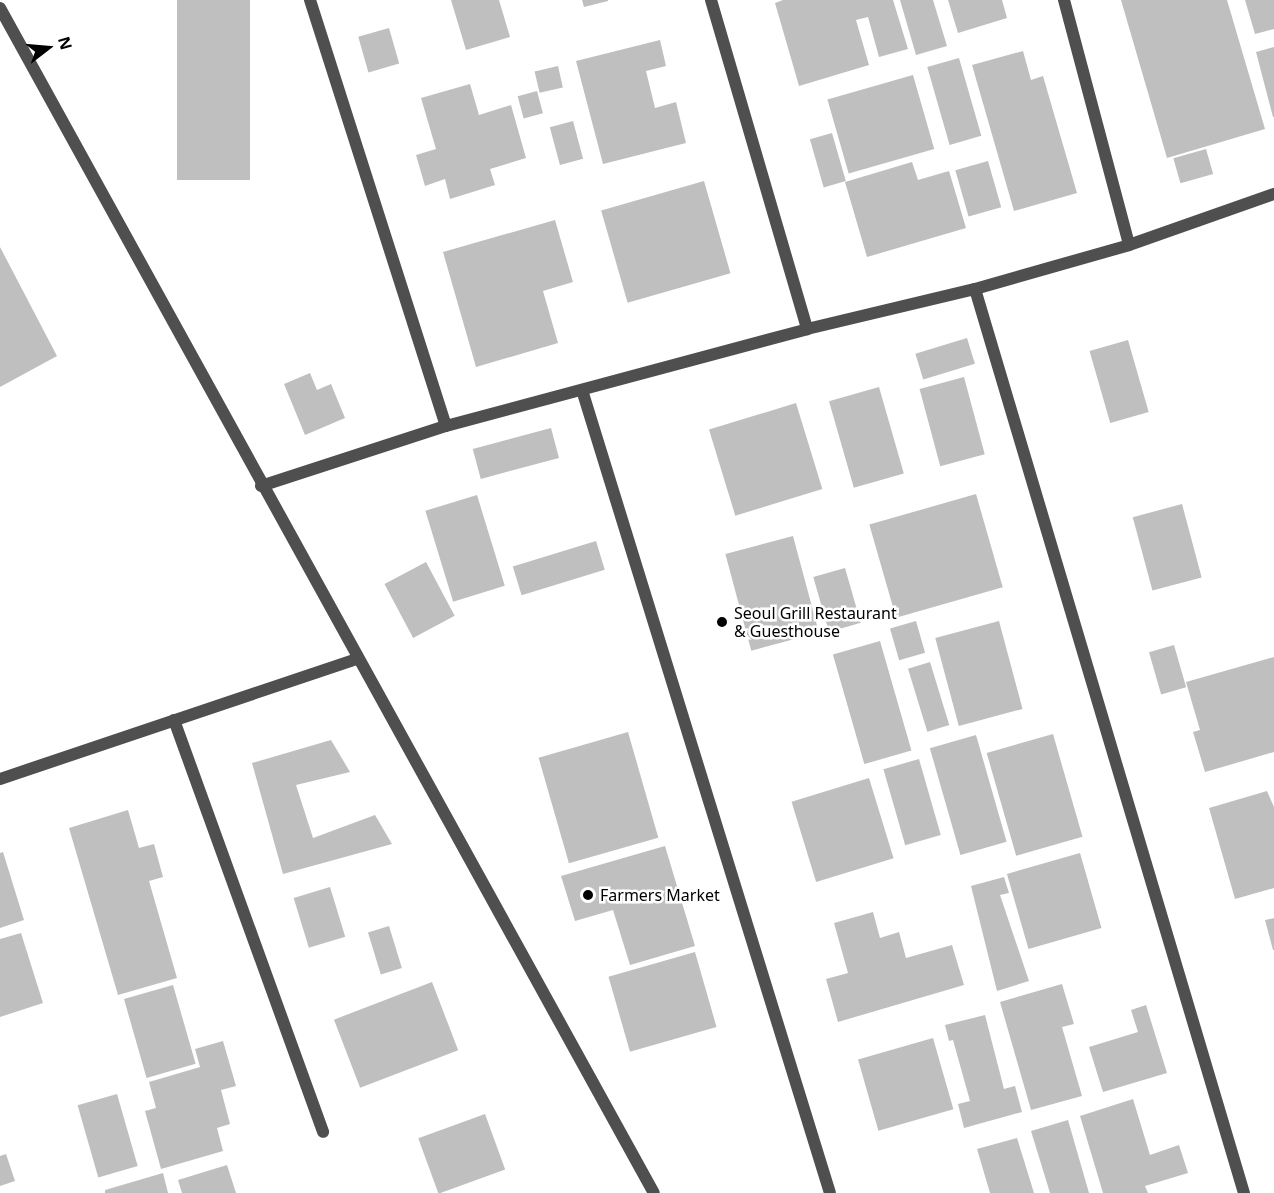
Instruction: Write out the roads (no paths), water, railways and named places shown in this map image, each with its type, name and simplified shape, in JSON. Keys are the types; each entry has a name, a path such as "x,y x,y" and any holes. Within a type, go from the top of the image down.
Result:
{"street":[{"path":"309,0 446,426"},
{"path":"711,0 807,329"},
{"path":"1064,0 1129,245"},
{"path":"0,8 356,659 654,1193"},
{"path":"261,486 446,426 807,329 975,289 1129,245 1274,194"},
{"path":"975,289 1244,1193"},
{"path":"582,390 830,1193"},
{"path":"0,779 356,659"},
{"path":"174,720 323,1132"}],"place":[{"name":"Seoul Grill Restaurant & Guesthouse","path":"722,622"},
{"name":"Farmers Market","path":"588,895"}]}
